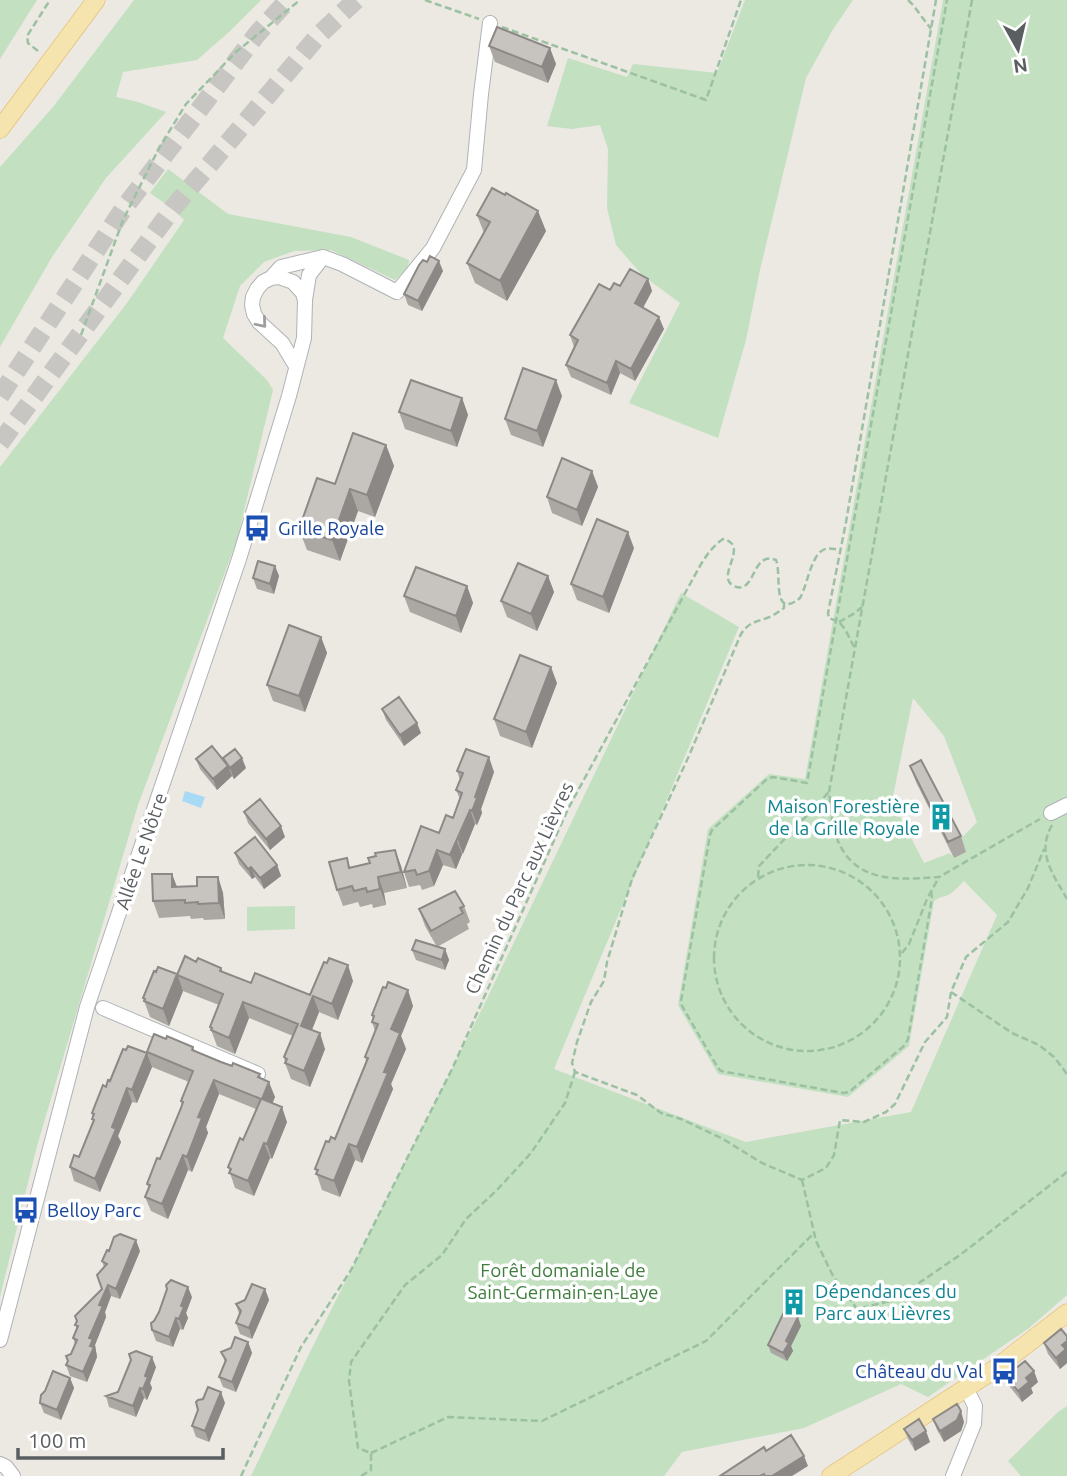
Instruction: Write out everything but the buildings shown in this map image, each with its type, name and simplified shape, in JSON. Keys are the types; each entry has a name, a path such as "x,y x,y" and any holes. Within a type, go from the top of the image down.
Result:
{"main road":[{"path":"0,129 96,0"},
{"path":"831,1476 1010,1358 1067,1312"}],"street":[{"path":"271,278 281,267 323,257 397,292 433,248 474,170 490,23"},
{"name":"Allée Le Nôtre","path":"0,1340 88,1007 239,559 304,338 305,300 310,275 323,257"},
{"path":"296,366 282,344 254,314 253,297 263,282 279,277 299,287 305,300"},
{"path":"1051,819 1067,805"},
{"path":"103,1008 258,1074"},
{"path":"953,1476 974,1424 975,1406 966,1388"},
{"path":"0,1464 13,1476"}],"path":[{"path":"50,0 27,36 28,43 52,60"},
{"path":"81,335 123,220 159,148 186,104 236,52 300,0"},
{"path":"425,0 706,100 741,0"},
{"path":"908,0 931,29"},
{"path":"855,649 845,629 837,621 828,618 828,612 936,0"},
{"path":"931,891 932,898 905,1045 849,1092 722,1071 718,1068 681,1001 710,835 712,830 767,779 773,777 807,783 947,0"},
{"path":"972,0 829,792 836,836 849,862 860,870 886,877 939,877 1051,819"},
{"name":"Chemin du Parc aux Lièvres","path":"241,1476 302,1347 351,1270 453,1067 568,809 708,553 723,540 732,544 734,550 727,576 733,586 738,587 749,582 764,559 776,560 779,594 784,603"},
{"path":"814,1233 706,1341 542,1421 448,1417 371,1453 358,1448 349,1381 351,1362 405,1285 442,1255 466,1219 531,1153 565,1103 575,1072 572,1063 577,1042 592,1002 604,981 607,962 632,879 741,634 746,626 771,617 784,608 784,603 795,602 800,597 817,555 830,548 840,550"},
{"path":"837,621 855,614 863,606"},
{"path":"758,877 760,866 829,792"},
{"path":"575,1072 637,1095 661,1113 681,1119 723,1139 762,1163 802,1180 826,1168 834,1155 840,1120 864,1122 886,1112 895,1104 925,1042 947,1017 951,992 966,957 1008,922 1028,888 1044,849 1051,819"},
{"path":"1044,849 1050,868 1067,899"},
{"path":"805,865 831,868 854,877 882,903 902,953 899,974 887,1007 877,1021 863,1033 831,1049 811,1053 771,1045 741,1024 719,989 713,969 713,945 720,922 731,901 743,888 758,877 779,869 805,865"},
{"path":"854,877 860,870"},
{"path":"902,953 909,944 939,877"},
{"path":"951,992 1012,1033 1039,1045 1054,1057 1067,1074"},
{"path":"802,1180 816,1241 832,1276 858,1309 894,1300 960,1255 1067,1172"},
{"path":"361,1476 371,1470 371,1453"}],"green space":[{"path":"0,0 37,0 0,59"},
{"path":"134,0 261,0 197,60 123,72 116,97 166,112 106,178 52,257 0,347 0,167 53,107"},
{"path":"745,0 853,0 806,78 746,340 718,438 629,403 680,303 642,275 616,245 607,208 608,149 600,125 572,129 547,126 568,58 627,77 633,64 717,73"},
{"name":"Forêt domaniale de Saint-Germain-en-Laye","path":"943,0 1067,0 1067,1295 1029,1328 928,1397 901,1384 804,1428 682,1452 664,1476 251,1476 307,1358 483,1007 681,593 739,627 554,1069 746,1142 911,1112 997,915 964,881 950,894 934,901 909,1046 848,1097 718,1074 678,1005 708,829 769,774 805,779","holes":["913,698 944,736 977,822 951,849 955,860 950,853 924,863 892,801"]},
{"path":"168,169 228,214 351,237 409,260 408,268 395,280 331,250 294,251 264,262 240,286 223,338 267,380 273,390 237,540 138,805 37,1146 0,1297 0,467 127,303 184,220 150,193"},
{"path":"295,906 295,929 247,931 247,907"},
{"path":"1067,1406 1067,1476 1021,1476 1008,1461"}],"water":[{"path":"185,791 205,797 201,808 182,801"}],"tunnel":[{"path":"0,396 124,208 257,34 288,0"},
{"path":"0,443 173,208 317,37 356,0"}],"place":[{"name":"Grille Royale","path":"257,528"},
{"name":"Maison Forestière de la Grille Royale","path":"941,817"},
{"name":"Belloy Parc","path":"26,1210"},
{"name":"Dépendances du Parc aux Lièvres","path":"794,1302"},
{"name":"Château du Val","path":"1004,1371"}]}
